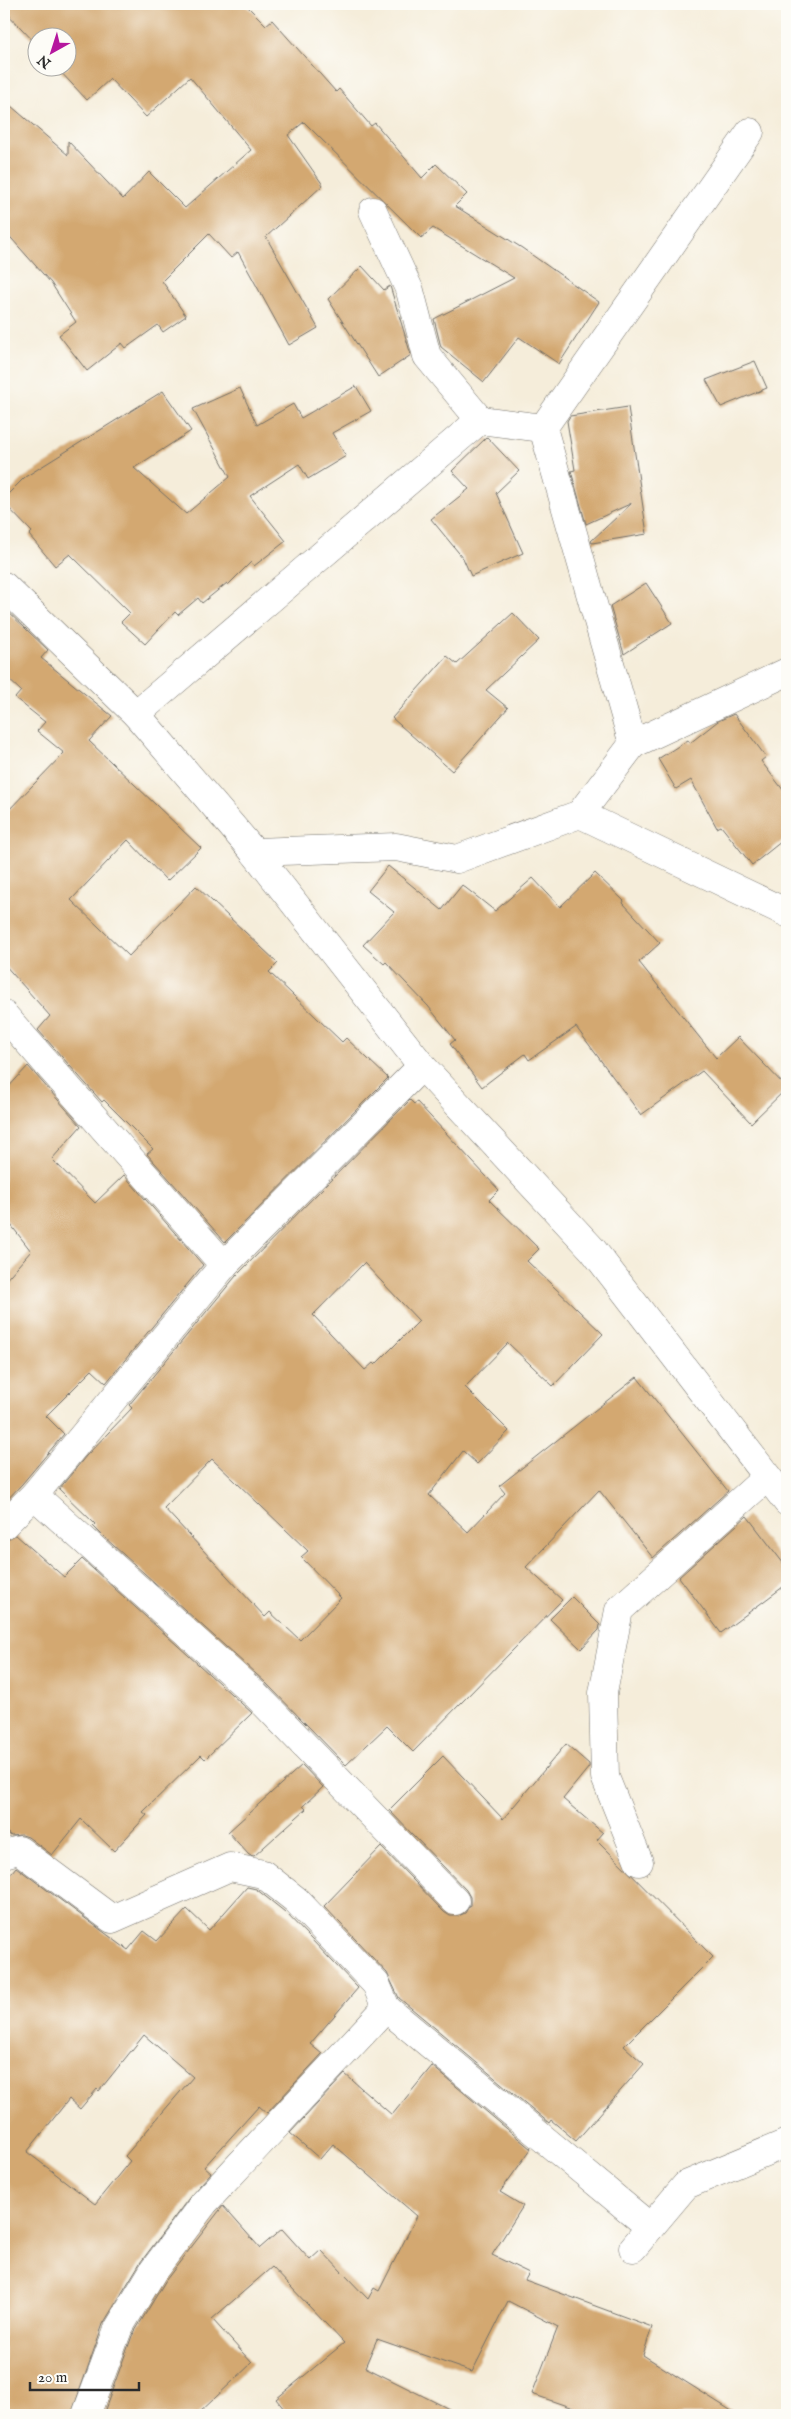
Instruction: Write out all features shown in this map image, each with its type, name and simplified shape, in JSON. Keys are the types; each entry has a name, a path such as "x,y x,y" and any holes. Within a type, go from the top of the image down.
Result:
{"street":[{"path":"543,428 750,132"},
{"path":"374,210 410,291 427,356 480,420 543,428"},
{"path":"136,714 480,420"},
{"path":"543,428 633,744"},
{"path":"4,586 136,714 254,852 422,1066 593,1250 787,1502"},
{"path":"254,852 396,847 457,858 580,814 633,744 787,672"},
{"path":"580,814 787,913"},
{"path":"4,1015 224,1265"},
{"path":"4,1525 34,1495 224,1265 422,1066"},
{"path":"638,1862 605,1777 603,1693 620,1610 767,1477"},
{"path":"34,1495 256,1695 455,1901"},
{"path":"4,1854 20,1850 112,1919 230,1868 263,1874 296,1900 376,1984 386,2008 642,2238 686,2186 787,2143"},
{"path":"86,2415 118,2329 153,2271 204,2203 386,2008"}],"building":[{"path":"4,4 245,4 266,25 272,20 336,92 339,89 371,126 375,123 422,178 436,164 467,194 455,206 522,248 599,302 559,364 519,337 484,382 441,347 434,319 514,278 433,228 421,238 304,122 288,135 323,185 266,237 318,328 289,345 238,252 231,258 209,234 162,281 186,316 163,332 158,325 126,348 122,343 87,371 59,335 76,322 51,283 4,230 4,100 68,155 68,141 123,199 149,172 185,208 251,150 190,77 146,117 110,79 87,100 66,78 78,78 78,28 28,28 28,35 4,10"},
{"path":"362,266 384,290 390,286 411,355 378,377 328,299"},
{"path":"755,361 767,388 721,407 706,380"},
{"path":"356,386 371,411 332,433 346,456 308,479 299,464 250,496 286,541 254,566 251,562 228,585 227,583 202,603 198,598 178,615 175,612 145,644 121,622 130,613 70,554 55,566 29,535 32,532 4,503 4,498 25,477 163,391 191,431 134,468 186,514 230,477 193,409 240,388 257,425 293,404 301,418"},
{"path":"628,407 647,534 592,543 591,541 632,503 586,524 571,471 575,470 567,421 570,416"},
{"path":"487,437 519,471 496,493 523,553 471,576 463,558 431,519 469,489 452,471"},
{"path":"646,583 672,623 624,654 610,606"},
{"path":"4,608 48,650 41,658 112,716 89,741 201,848 167,881 128,840 71,900 129,956 196,886 278,963 269,972 342,1042 346,1038 388,1078 225,1242 147,1154 153,1149 104,1100 102,1102 38,1030 50,1016 4,964 4,815 64,753 37,731 45,722 15,698 21,691 4,675"},
{"path":"513,613 539,640 486,690 508,708 452,771 392,718 447,656 457,664"},
{"path":"734,714 766,757 761,761 787,795 787,837 752,865 721,826 717,828 691,780 676,789 658,759 688,740 690,743 718,721"},
{"path":"388,866 442,910 462,885 495,911 533,878 560,907 595,873 624,901 623,903 660,943 639,962 716,1058 738,1037 787,1088 751,1123 702,1071 641,1115 576,1027 529,1060 525,1054 482,1087 450,1044 455,1040 428,1006 386,962 384,964 363,945 394,912 368,891"},
{"path":"28,1066 81,1126 52,1159 95,1203 124,1175 203,1265 106,1383 92,1370 46,1416 64,1434 4,1503 4,1282 31,1251 4,1216 4,1092"},
{"path":"410,1100 414,1104 417,1102 499,1190 489,1200 539,1249 527,1261 603,1334 553,1386 508,1343 465,1387 509,1431 477,1464 463,1451 429,1495 468,1532 505,1493 499,1486 637,1377 728,1491 653,1558 599,1490 526,1567 562,1600 413,1752 387,1726 346,1765 266,1683 104,1537 93,1526 95,1524 59,1489 86,1456 132,1408 129,1405 236,1276","holes":["364,1263 419,1321 375,1365 373,1363 365,1370 313,1315","212,1459 308,1551 301,1557 341,1598 300,1640 270,1612 265,1617 164,1508"]},
{"path":"747,1516 787,1568 787,1584 721,1633 679,1577"},
{"path":"16,1535 64,1577 82,1559 252,1713 205,1759 201,1755 143,1812 147,1815 114,1851 81,1819 52,1855 28,1837 22,1835 11,1836 4,1830 4,1540"},
{"path":"572,1597 600,1625 599,1630 581,1649 550,1619"},
{"path":"566,1744 589,1764 589,1767 563,1799 603,1833 597,1840 713,1957 624,2046 644,2064 576,2141 551,2120 549,2123 399,1998 387,1973 324,1906 381,1847 444,1912 450,1916 458,1916 465,1913 470,1905 470,1897 466,1890 389,1810 443,1756 503,1819"},
{"path":"302,1765 323,1787 303,1806 306,1809 254,1856 249,1855 228,1832"},
{"path":"16,1867 128,1950 144,1931 157,1941 187,1909 209,1930 247,1887 256,1889 285,1912 358,1988 310,2044 322,2054 267,2113 259,2106 204,2167 211,2173 192,2194 140,2263 103,2324 71,2415 4,2415 4,1882","holes":["144,2035 193,2077 125,2156 130,2161 95,2204 27,2152 69,2099 80,2109 97,2089 99,2091"]},
{"path":"432,2066 531,2149 500,2192 523,2206 492,2255 529,2273 525,2280 652,2327 643,2355 738,2415 593,2415 532,2394 558,2327 508,2301 472,2372 377,2339 365,2367 461,2415 289,2415 276,2399 344,2343 272,2267 212,2319 252,2363 197,2415 103,2415 132,2336 166,2280 223,2206 260,2248 282,2229 310,2260 321,2250 368,2299 374,2288 379,2291 417,2216 333,2144 320,2159 290,2133 345,2074 392,2115"}]}
